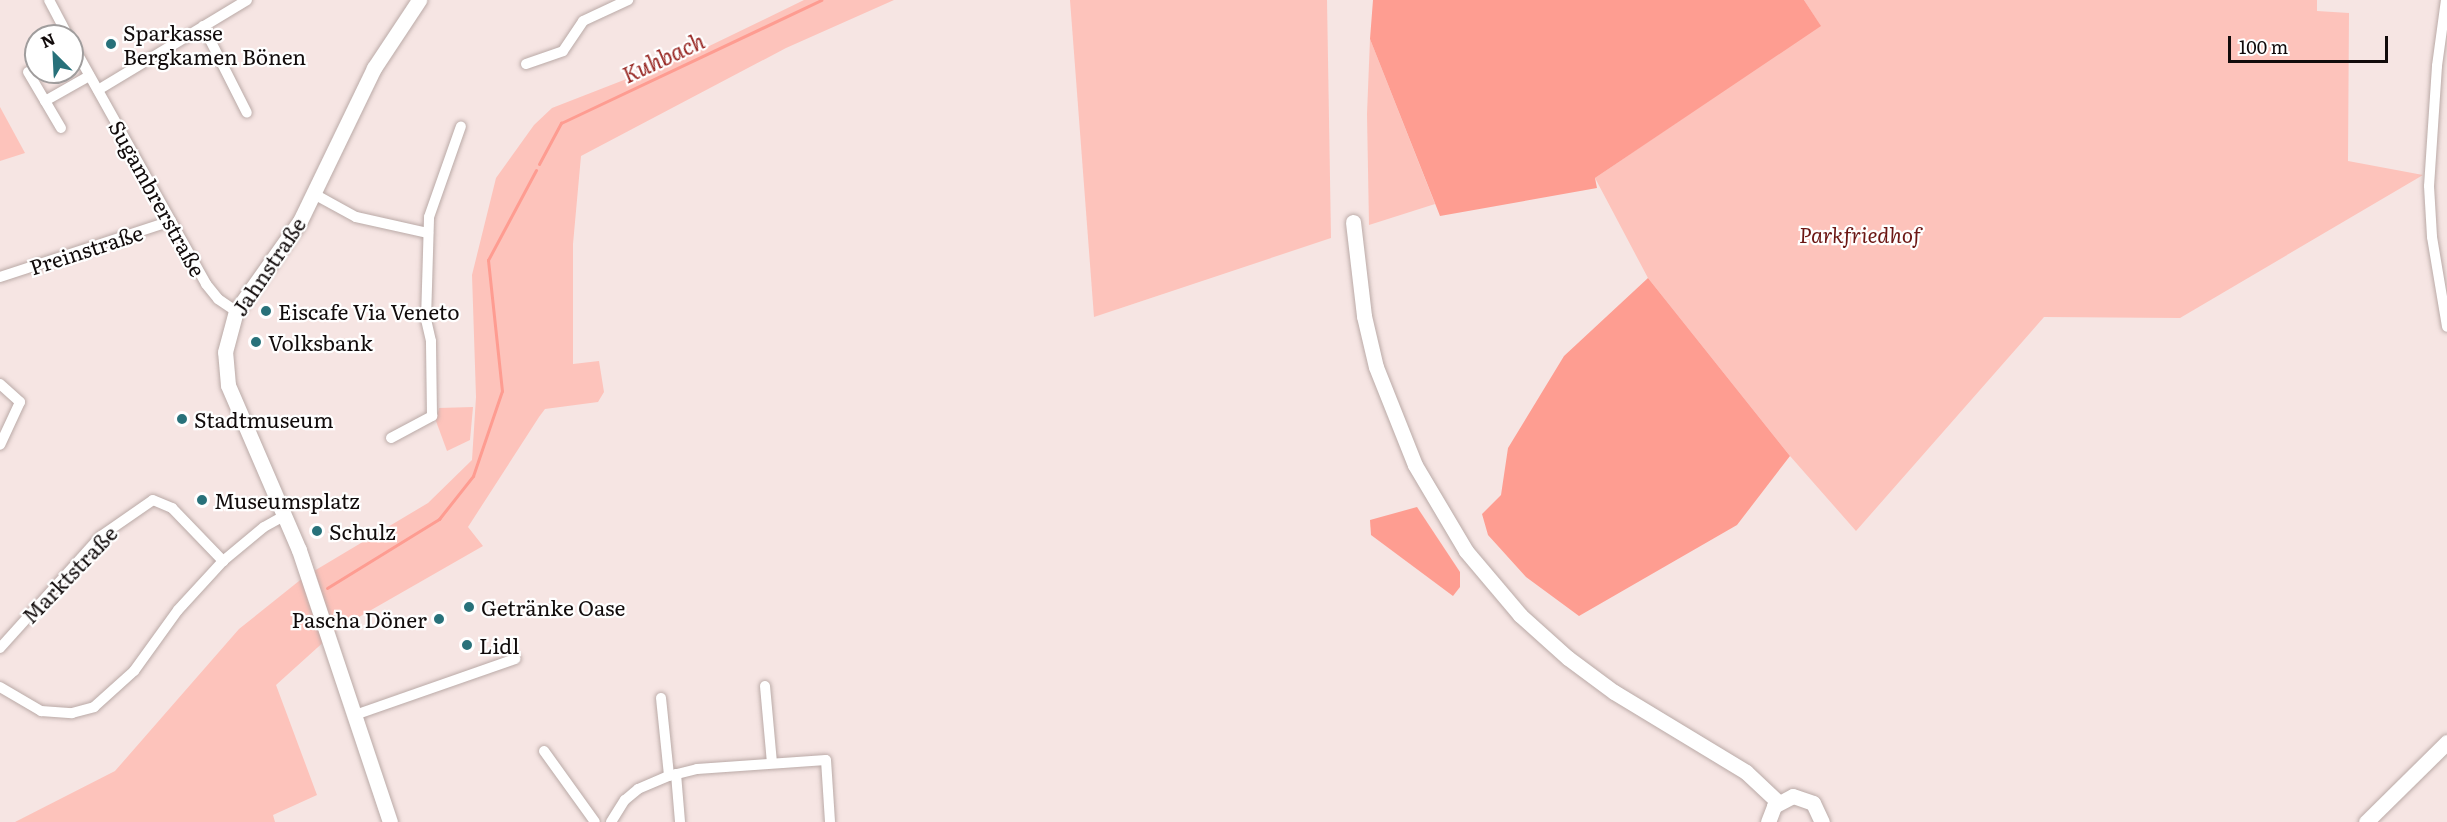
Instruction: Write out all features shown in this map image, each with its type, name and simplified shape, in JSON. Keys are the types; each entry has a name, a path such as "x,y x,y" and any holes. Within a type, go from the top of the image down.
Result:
{"main road":[{"name":"Jahnstraße","path":"390,822 286,515 228,385 225,352 236,311 285,244 314,194 374,68 419,0"},
{"path":"1353,222 1363,308 1376,368 1415,465 1466,551 1507,602 1568,658 1614,692 1746,772 1778,802"},
{"path":"2366,822 2447,742"},
{"path":"1768,822 1778,802 1793,796 1809,800 1817,807 1822,822"}],"street":[{"path":"48,0 61,24"},
{"path":"98,90 246,0"},
{"path":"526,64 563,51 583,21 628,0"},
{"path":"2446,1 2437,66 2429,197 2447,327"},
{"path":"203,26 247,113"},
{"name":"Sugambrerstraße","path":"84,67 211,292 236,311"},
{"path":"45,101 89,76"},
{"path":"35,84 61,128"},
{"path":"391,438 432,416 431,341 426,320 429,217 461,126"},
{"path":"314,194 356,217 428,233"},
{"name":"Preinstraße","path":"0,277 171,221"},
{"path":"0,384 20,402 0,445"},
{"name":"Marktstraße","path":"0,648 102,536 153,500 172,508 223,561"},
{"path":"0,687 41,711 72,713 94,706 134,671 178,610 223,561 264,527 286,515"},
{"path":"355,715 515,659"},
{"path":"765,686 772,763"},
{"path":"661,698 680,822"},
{"path":"544,751 595,822"},
{"path":"611,822 625,800 638,789 672,775 772,763 826,760 830,822"}],"green space":[{"path":"804,0 894,0 786,48 581,156 573,244 573,364 599,361 604,392 598,402 545,409 468,527 483,546 338,629 276,685 317,795 273,815 275,822 15,822 115,771 239,629 304,577 428,503 472,460 476,397 472,275 496,178 534,125 552,108 701,50"},
{"path":"1070,0 1327,0 1331,238 1094,317"},
{"name":"Parkfriedhof","path":"1804,0 2317,0 2317,11 2349,13 2348,161 2423,175 2180,318 2044,317 1856,531 1790,456 1648,278 1595,178 1820,25"},
{"path":"1370,39 1435,204 1369,225 1367,114"},
{"path":"0,107 25,153 0,161"},
{"path":"473,407 470,440 447,451 436,421 439,408"}],"shaded area":[{"path":"1373,0 1804,0 1821,26 1595,178 1597,188 1440,216 1370,39"},
{"path":"1648,278 1790,456 1737,525 1579,616 1526,577 1488,535 1482,514 1501,495 1508,448 1564,356"},
{"path":"1417,507 1460,572 1460,587 1453,596 1371,535 1370,520"}],"waterway":[{"name":"Kuhbach","path":"539,164 561,123 821,0"},
{"name":"Kuhbach","path":"327,588 439,519 473,476 502,391 488,260 536,170"}],"place":[{"name":"Sparkasse Bergkamen Bönen","path":"111,44"},
{"name":"Eiscafe Via Veneto","path":"266,311"},
{"name":"Volksbank","path":"256,342"},
{"name":"Stadtmuseum","path":"182,419"},
{"name":"Museumsplatz","path":"202,500"},
{"name":"Schulz","path":"317,531"},
{"name":"Getränke Oase","path":"469,607"},
{"name":"Pascha Döner","path":"439,619"},
{"name":"Lidl","path":"467,645"}]}
